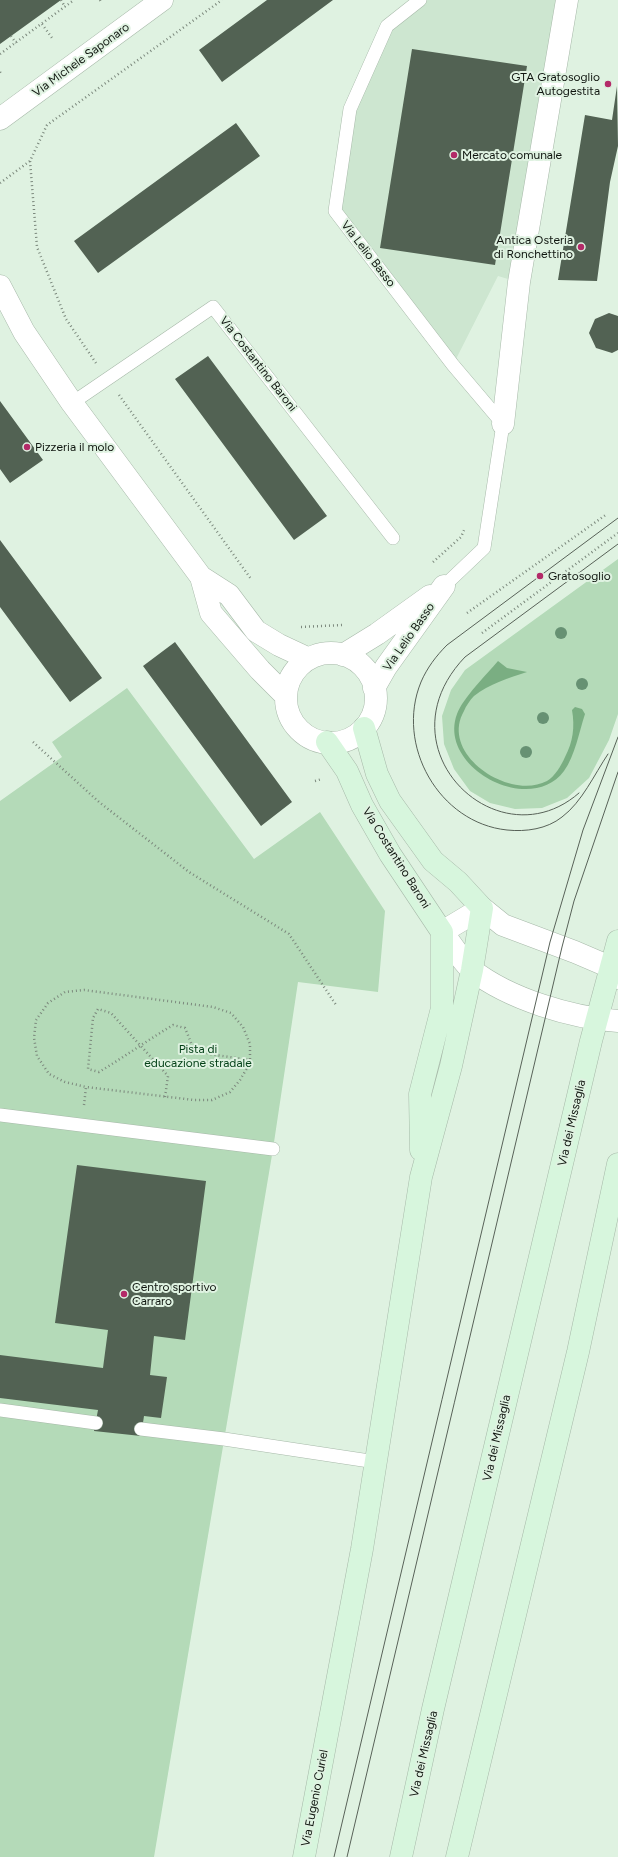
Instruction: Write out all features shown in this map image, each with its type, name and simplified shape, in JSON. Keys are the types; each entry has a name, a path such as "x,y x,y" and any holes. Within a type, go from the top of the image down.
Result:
{"street":[{"name":"Via Michele Saponaro","path":"0,119 162,0"},
{"name":"Via Lelio Basso","path":"503,424 519,282 567,0"},
{"path":"0,286 24,332 72,403 201,578 211,613 260,670 286,696"},
{"path":"201,578 229,595 256,631 279,645 309,659"},
{"name":"Via Lelio Basso","path":"344,655 377,634 444,586"},
{"name":"Via Lelio Basso","path":"374,688 386,667 444,586"},
{"path":"326,654 344,655 362,666 369,674 374,688 374,709 364,728 350,739 334,743 312,739 295,725 288,710 286,696 288,683 294,673 309,659 326,654"},
{"name":"Via Costantino Baroni","path":"364,728 377,774 390,801 433,861 458,882 482,908 503,925 575,952 614,973"},
{"name":"Via Costantino Baroni","path":"327,742 347,771 362,805 390,854 442,932 472,970 508,992 559,1011 596,1020"},
{"path":"421,1177 420,1094 442,1008 442,932 482,908"},
{"path":"376,1462 421,1177 451,1066 472,970 482,908"},
{"name":"Via dei Missaglia","path":"401,1857 433,1709 596,1020 614,973 618,942"},
{"path":"596,1020 618,1020"},
{"path":"457,1857 576,1360 618,1164"},
{"name":"Via Eugenio Curiel","path":"304,1857 362,1550 376,1462"}],"lane":[{"name":"Via Lelio Basso","path":"420,0 388,26 350,109 335,211 454,365 503,424 484,548 444,586"},
{"name":"Via Costantino Baroni","path":"72,403 213,307 393,538"},
{"path":"0,1115 273,1149"},
{"path":"0,1410 96,1423"},
{"path":"142,1429 376,1462"}],"path":[{"path":"61,0 65,6"},
{"path":"0,54 74,0"},
{"path":"222,0 47,125 30,162 37,247 66,319 251,580"},
{"path":"42,24 52,38"},
{"path":"11,36 16,42"},
{"path":"0,183 30,162"},
{"path":"467,613 607,514"},
{"path":"482,633 618,534"},
{"path":"34,742 99,802 189,872 289,934 336,1004"},
{"path":"84,990 213,1007 231,1013 243,1027 250,1044 250,1060 240,1080 230,1092 212,1100 194,1100 86,1087 65,1082 49,1074 37,1056 34,1038 36,1020 48,1003 65,992 84,990"},
{"path":"165,1097 168,1076 140,1045 112,1014 98,1009 93,1018 88,1069 99,1072 140,1045 173,1025 185,1028 192,1045 209,1054 250,1060"},
{"path":"82,1125 86,1087"}],"shaded area":[{"path":"420,0 567,0 508,279 498,276 453,365 335,211 350,109 387,26"},
{"path":"498,661 507,668 527,672 506,679 474,696 465,709 459,727 461,743 469,757 482,770 497,779 514,785 531,785 547,781 562,764 572,740 572,710 575,707 582,709 585,714 568,765 564,771 549,784 530,789 510,787 490,780 473,767 460,752 454,734 457,714 469,694"}],"green space":[{"path":"618,559 618,714 609,740 589,778 567,798 542,808 515,809 490,803 470,791 454,769 444,744 442,716 451,690 465,670"},
{"name":"Centro sportivo Carraro","path":"127,688 254,859 320,812 385,911 378,992 298,982 273,1149 154,1857 0,1857 0,801 62,757 52,742"}],"building":[{"path":"0,0 61,0 0,44"},
{"path":"267,0 333,0 222,82 199,50"},
{"name":"Mercato comunale","path":"412,49 527,66 495,265 380,248"},
{"path":"617,86 618,146 610,182 597,281 558,280 585,115 612,120"},
{"path":"236,123 260,156 98,273 74,241"},
{"path":"609,313 618,316 618,350 612,353 596,348 589,333 595,319"},
{"path":"208,356 327,516 294,540 175,379"},
{"path":"0,401 43,460 10,483 0,469"},
{"path":"0,540 102,678 70,702 0,607"},
{"path":"175,642 292,802 261,826 143,666"},
{"path":"77,1165 206,1181 185,1340 154,1336 150,1375 167,1377 161,1418 144,1416 141,1436 94,1431 98,1410 0,1398 0,1355 103,1368 108,1330 55,1323"}],"tram line":[{"path":"608,754 582,796 562,817 550,824 536,829 507,830 483,824 461,813 443,797 429,777 419,755 414,731 414,706 423,677 432,662 447,645 618,518"},
{"path":"579,793 547,811 515,814 484,805 459,786 441,759 435,727 442,692 465,657 618,544"},
{"path":"334,1857 550,942 583,830 618,737"},
{"path":"347,1857 562,947 574,901 618,772"}],"place":[{"name":"GTA Gratosoglio Autogestita","path":"608,84"},
{"name":"Mercato comunale","path":"454,155"},
{"name":"Antica Osteria di Ronchettino","path":"581,247"},
{"name":"Pizzeria il molo","path":"27,447"},
{"name":"Gratosoglio","path":"540,576"},
{"name":"Centro sportivo Carraro","path":"124,1294"}],"park label":[{"name":"Pista di educazione stradale","path":"198,1056"}]}
